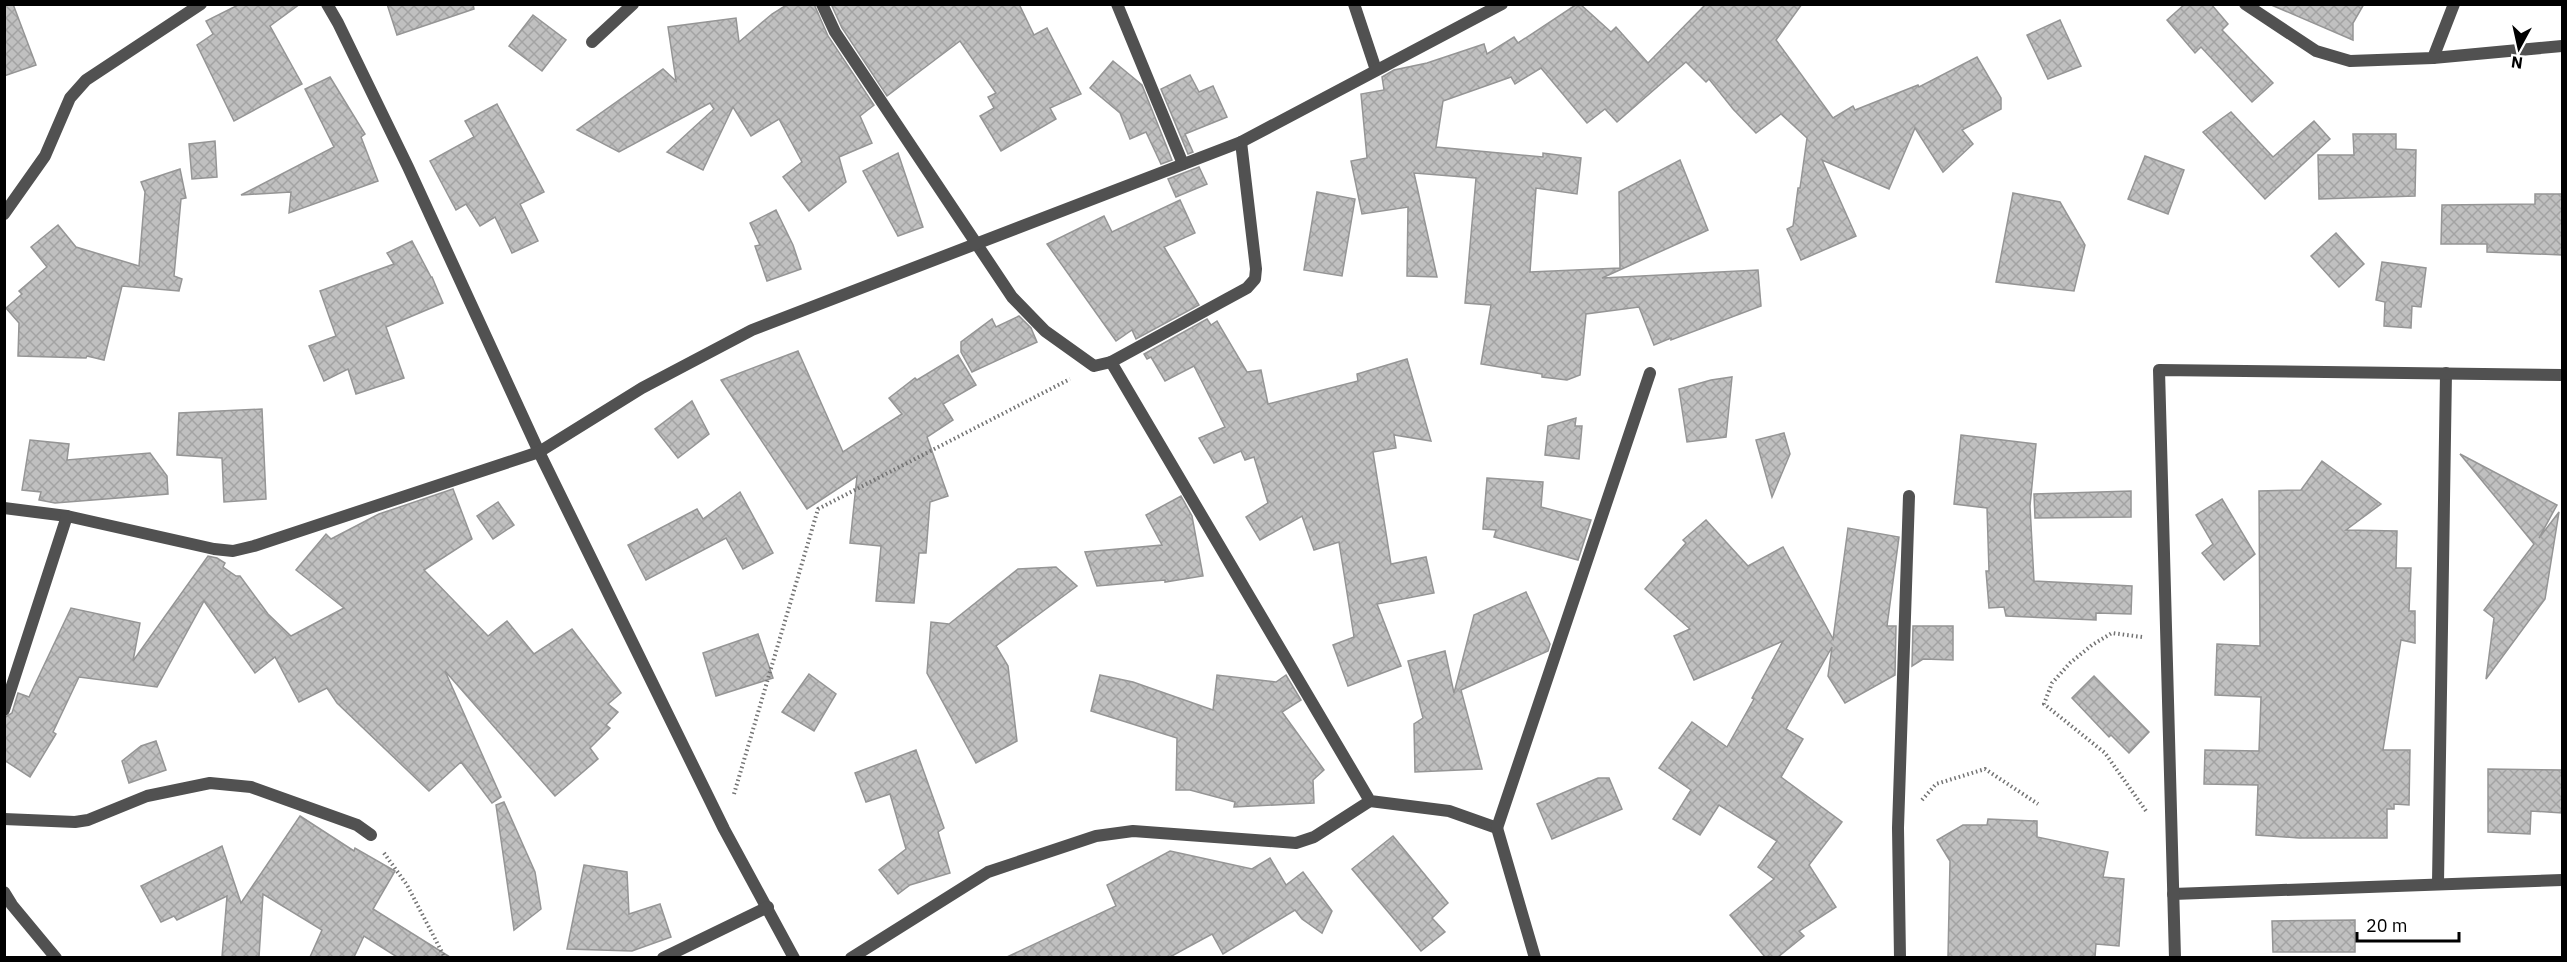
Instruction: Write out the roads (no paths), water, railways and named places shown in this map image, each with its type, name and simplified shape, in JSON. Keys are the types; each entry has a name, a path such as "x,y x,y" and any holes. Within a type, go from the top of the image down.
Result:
{"street":[{"path":"4,214 45,156 70,98 86,80 201,4"},
{"path":"327,4 408,167 539,452 724,829 794,957"},
{"path":"592,42 633,4"},
{"path":"822,4 835,32 1012,297 1045,331 1094,366 1111,362 1247,288 1255,279 1256,269 1241,141"},
{"path":"1117,4 1183,164"},
{"path":"1354,4 1376,70"},
{"path":"4,508 67,516 214,549 233,551 539,452 642,388 752,330 1241,141 1502,4"},
{"path":"2245,4 2316,51 2337,59 2366,62 2562,46"},
{"path":"2433,58 2454,4"},
{"path":"1111,362 1370,801"},
{"path":"2175,957 2159,370 2562,375"},
{"path":"1535,957 1497,828 1650,373"},
{"path":"2438,883 2446,373"},
{"path":"1900,957 1898,828 1909,496"},
{"path":"4,710 67,516"},
{"path":"4,819 75,822 88,820 147,796 210,783 251,787 357,825 371,835"},
{"path":"851,957 988,872 1096,836 1133,831 1296,843 1314,837 1370,801 1449,811 1497,828"},
{"path":"2173,894 2562,880"},
{"path":"4,892 12,905 56,957"},
{"path":"663,957 768,907"}]}
